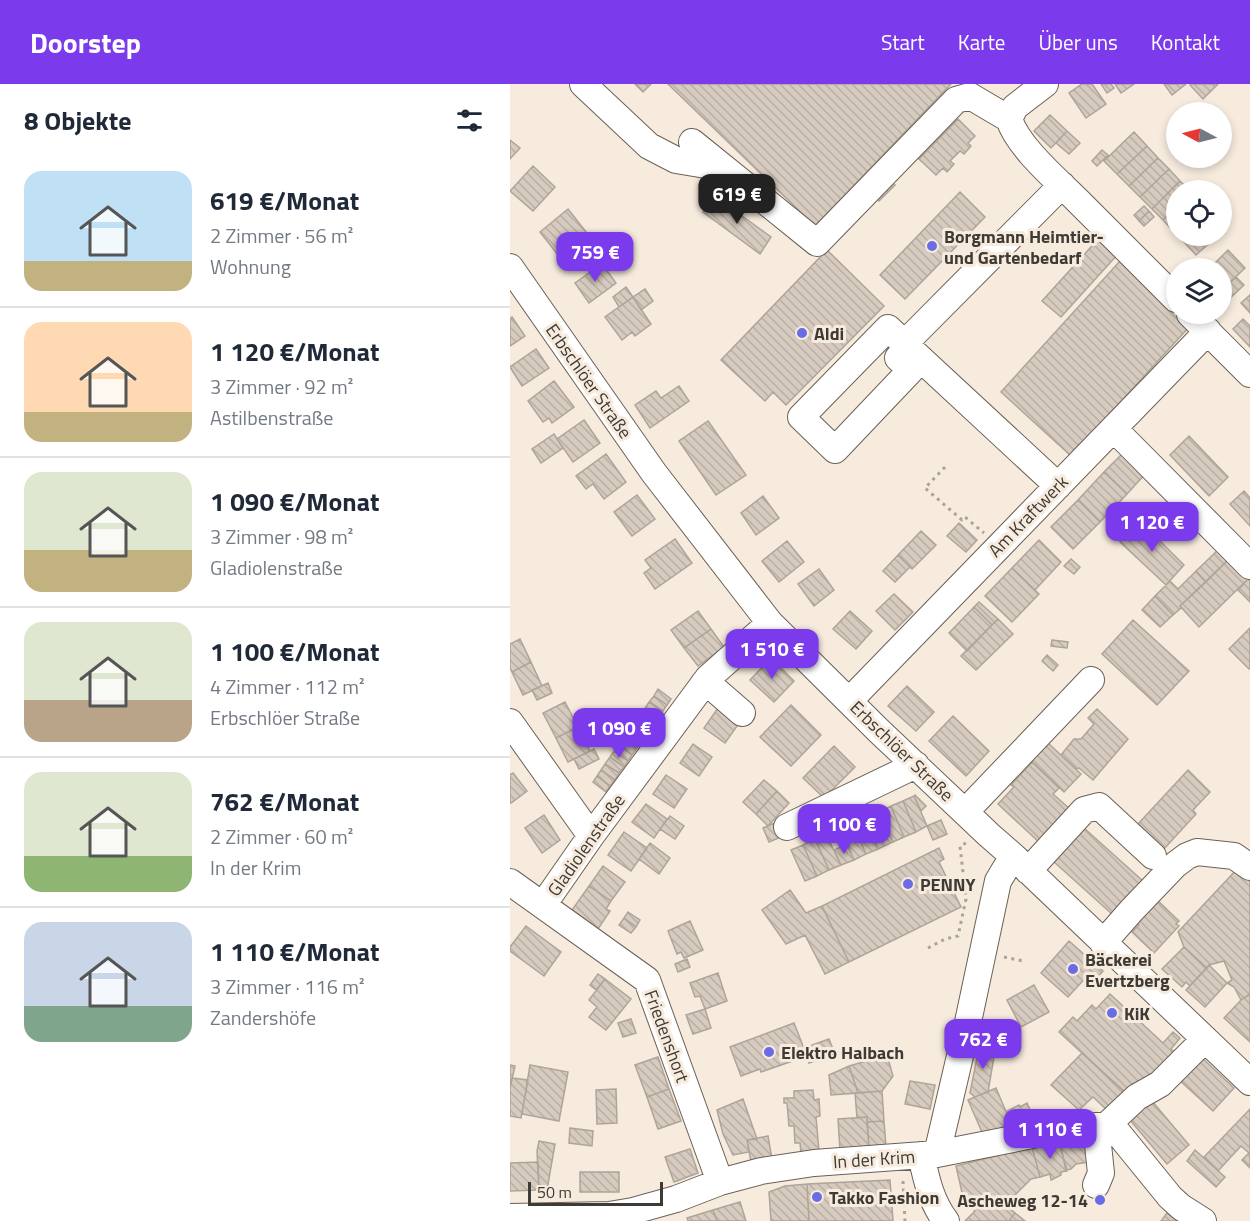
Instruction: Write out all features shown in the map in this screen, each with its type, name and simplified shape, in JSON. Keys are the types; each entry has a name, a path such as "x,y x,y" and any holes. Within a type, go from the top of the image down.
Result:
{"street":[{"path":"584,84 649,146 676,160 724,168"},
{"path":"1010,125 1015,107 1045,84"},
{"path":"692,142 817,243 956,100 970,96 1010,125 1030,152 1166,289"},
{"path":"1058,486 906,346 888,328 801,417 835,450 911,370 898,358 906,346 1062,185"},
{"name":"Erbschlöer Straße","path":"510,267 654,473 771,623 922,771 1250,1082"},
{"name":"Am Kraftwerk","path":"849,701 1114,429 1197,324"},
{"path":"1201,324 1250,374"},
{"path":"1114,429 1250,566"},
{"name":"Gladiolenstraße","path":"543,905 708,678 771,623"},
{"path":"965,812 1091,680"},
{"path":"704,683 712,687 741,713"},
{"path":"510,722 591,836"},
{"path":"794,832 922,771"},
{"name":"In der Krim","path":"510,1217 609,1215 676,1199 720,1182 761,1172 814,1163 920,1155 968,1022 998,881 1084,810 1099,806 1153,856"},
{"path":"1103,943 1174,865 1187,856 1197,852 1234,856 1250,867"},
{"name":"Friedenshort","path":"510,882 647,980 720,1182"},
{"path":"1097,1126 1137,1097 1160,1084 1205,1039"},
{"path":"946,1221 939,1212 929,1188 920,1155 1063,1129 1097,1126 1118,1133 1170,1197 1203,1221"}],"path":[{"path":"945,467 925,488 962,520 965,518 999,547"},
{"path":"958,936 966,899 960,846 989,835"},
{"path":"928,948 945,939 965,937"},
{"path":"1003,957 1023,961"},
{"path":"905,1221 920,1155"}],"building":[{"path":"635,84 651,84 643,92"},
{"path":"668,84 951,84 815,226"},
{"path":"1082,84 1092,84 1106,104 1086,118 1069,93"},
{"path":"1101,84 1111,84 1114,88 1107,93"},
{"path":"1115,84 1134,84 1121,93"},
{"path":"1164,84 1186,84 1172,95"},
{"path":"1191,84 1218,84 1203,99"},
{"path":"1050,115 1067,131 1051,148 1034,131"},
{"path":"958,119 975,136 968,143 971,146 964,154 960,151 950,161 954,164 947,172 943,168 936,175 919,159"},
{"path":"1067,131 1080,143 1069,154 1056,143"},
{"path":"1134,132 1147,146 1117,174 1104,161"},
{"path":"510,140 520,148 510,159"},
{"path":"1147,146 1158,158 1129,186 1117,174"},
{"path":"1102,150 1108,155 1097,166 1092,161"},
{"path":"1158,158 1169,169 1140,197 1129,186"},
{"path":"533,166 555,187 533,211 510,191"},
{"path":"1169,169 1179,180 1166,180 1166,195 1152,209 1140,197"},
{"path":"889,180 895,185 879,201 874,196"},
{"name":"Borgmann Heimtier- und Gartenbedarf","path":"960,192 985,217 905,299 880,275"},
{"path":"1166,195 1166,217 1163,220 1152,209"},
{"path":"715,196 771,237 760,254 703,212"},
{"path":"1144,206 1149,211 1139,221 1134,215"},
{"path":"568,209 590,237 562,260 540,232"},
{"path":"1149,211 1154,217 1144,226 1139,221"},
{"path":"1100,237 1118,254 1061,317 1042,301"},
{"path":"1188,246 1206,246 1196,255"},
{"name":"Aldi","path":"827,250 884,306 786,405 773,392 765,401 721,360"},
{"path":"1228,250 1245,268 1232,280 1232,258 1220,258"},
{"path":"1120,261 1166,304 1166,324 1188,324 1190,326 1071,456 1001,392"},
{"path":"602,264 616,283 589,303 575,283"},
{"path":"1236,277 1244,285 1232,296 1232,281"},
{"path":"626,287 633,297 619,307 613,297"},
{"path":"645,289 653,301 641,310 633,297"},
{"path":"1250,295 1250,313 1241,303"},
{"path":"633,297 651,324 635,336 632,332 622,340 605,317"},
{"path":"512,317 525,336 510,346 510,319"},
{"path":"1243,319 1250,326 1250,347 1233,329"},
{"path":"536,349 549,368 522,386 510,367"},
{"path":"554,381 574,407 552,423 549,418 543,422 528,401"},
{"path":"679,386 689,401 650,428 635,405 656,391 661,398"},
{"path":"584,420 600,443 573,462 557,439"},
{"path":"708,421 746,475 716,495 679,441"},
{"path":"554,434 563,448 541,463 532,449"},
{"path":"1189,436 1228,477 1209,496 1170,455"},
{"path":"1126,450 1147,472 1127,494 1104,472"},
{"path":"606,454 626,482 604,499 593,484 586,489 576,476"},
{"path":"1104,472 1127,494 1100,522 1078,500"},
{"path":"1244,491 1250,498 1250,526 1230,504"},
{"path":"637,495 655,519 632,536 614,512"},
{"path":"763,496 779,518 756,535 741,513"},
{"path":"1078,500 1100,522 1073,549 1051,527"},
{"path":"1186,514 1200,528 1188,539 1175,524"},
{"path":"1140,521 1184,565 1166,585 1120,542"},
{"path":"959,523 977,540 966,552 947,536"},
{"path":"921,531 936,545 912,569 898,555"},
{"path":"675,539 692,563 655,589 644,573 651,568 645,560"},
{"path":"1039,540 1061,562 1035,590 1012,568"},
{"path":"787,541 804,562 779,582 762,561"},
{"path":"1219,549 1229,559 1206,582 1196,571"},
{"path":"898,555 910,567 895,582 883,571"},
{"path":"1071,559 1080,567 1074,574 1064,566"},
{"path":"1229,559 1248,579 1199,627 1180,606"},
{"path":"1012,568 1039,594 1012,622 985,596"},
{"path":"819,569 834,590 814,606 798,584"},
{"path":"1196,571 1206,582 1173,615 1155,596 1170,581 1178,589"},
{"path":"1248,579 1250,581 1250,602 1238,590"},
{"path":"894,594 913,612 895,630 876,611"},
{"path":"1155,596 1173,615 1160,627 1142,610"},
{"path":"979,602 998,619 992,625 974,607"},
{"path":"974,607 992,625 967,651 949,633"},
{"path":"698,611 711,629 684,648 671,630"},
{"path":"850,611 872,631 856,649 833,629"},
{"path":"998,619 1013,634 976,670 961,656"},
{"path":"1133,620 1189,671 1157,705 1102,654"},
{"path":"1250,628 1250,668 1249,669 1229,649"},
{"path":"711,629 724,647 698,666 684,648"},
{"path":"520,639 531,662 512,672 510,644"},
{"path":"1052,640 1068,642 1067,648 1051,646"},
{"path":"1047,655 1058,665 1053,671 1042,661"},
{"path":"771,658 794,681 774,702 750,680"},
{"path":"531,662 542,686 523,695 512,672"},
{"path":"548,683 552,693 537,700 532,690"},
{"path":"907,686 934,712 916,731 888,706"},
{"path":"658,689 671,699 667,705 654,696"},
{"path":"654,696 667,705 663,711 649,702"},
{"path":"565,702 578,727 556,738 543,713"},
{"path":"649,702 663,711 659,718 645,708"},
{"path":"720,705 742,719 725,743 704,728"},
{"path":"791,705 821,735 791,766 760,737"},
{"path":"645,708 659,718 654,724 640,714"},
{"path":"1097,709 1128,739 1093,780 1061,755 1074,739 1081,739 1094,724 1088,718"},
{"path":"640,714 654,724 650,730 636,720"},
{"path":"953,716 989,751 966,776 929,741"},
{"path":"636,720 650,730 645,736 632,726"},
{"path":"632,726 645,736 641,742 628,733"},
{"path":"578,727 590,751 568,762 556,738"},
{"path":"628,733 641,742 637,748 623,739"},
{"path":"623,739 637,748 632,755 619,745"},
{"path":"1047,742 1081,774 1064,792 1030,760"},
{"path":"693,744 712,757 699,776 680,763"},
{"path":"619,745 632,755 628,761 614,751"},
{"path":"834,746 855,767 824,798 803,778"},
{"path":"594,749 599,759 579,769 574,759"},
{"path":"614,751 628,761 624,767 610,757"},
{"path":"610,757 624,767 619,773 605,764"},
{"path":"1032,762 1059,788 1053,794 1071,810 1041,844 998,804 1014,787 1011,785"},
{"path":"605,764 619,773 615,780 601,770"},
{"path":"601,770 615,780 610,786 597,776"},
{"path":"1188,770 1210,792 1193,810 1196,814 1164,849 1138,824"},
{"path":"513,773 527,791 511,803 510,775"},
{"path":"666,775 687,789 674,808 653,794"},
{"path":"597,776 610,786 606,792 593,782"},
{"path":"764,780 777,791 756,814 743,802"},
{"path":"777,791 789,803 768,826 756,814"},
{"path":"914,796 926,806 921,811"},
{"path":"914,796 927,826 916,832 903,801"},
{"path":"903,801 916,832 904,837 891,806"},
{"path":"646,804 667,819 654,838 632,822"},
{"path":"891,806 904,837 893,842 879,812"},
{"path":"544,815 560,840 542,853 525,828"},
{"path":"670,816 684,826 675,839 660,829"},
{"path":"864,816 878,849 866,854 852,822"},
{"path":"941,820 947,834 933,840 927,826"},
{"path":"777,822 783,836 769,842 763,828"},
{"path":"852,822 866,854 854,860 839,827"},
{"path":"886,827 893,842 878,849 871,833"},
{"path":"1084,828 1143,881 1113,915 1053,861"},
{"path":"624,832 647,848 631,871 608,855"},
{"path":"826,834 841,865 829,870 815,839"},
{"path":"815,839 829,870 817,876 803,845"},
{"path":"650,843 670,858 659,874 639,859"},
{"path":"847,844 854,860 841,865 834,850"},
{"path":"803,845 817,876 805,881 791,850"},
{"name":"PENNY","path":"939,848 944,859 939,862 961,907 849,962 822,906"},
{"path":"603,866 625,882 611,901 589,886"},
{"path":"1238,868 1250,880 1250,994 1241,1000 1234,987 1227,983 1232,980 1224,961 1209,965 1207,968 1184,947 1178,932"},
{"path":"589,886 611,901 606,909 610,911 598,929 572,910"},
{"path":"790,890 806,913 822,906 849,962 825,974 805,935 786,944 762,910"},
{"path":"1153,896 1179,921 1176,924 1179,926 1154,953 1132,932 1139,925 1136,922"},
{"path":"628,912 640,920 636,927 624,918"},
{"path":"624,918 636,927 631,933 619,925"},
{"path":"690,921 703,950 684,958 681,952 677,954 668,931"},
{"path":"526,926 561,952 544,976 510,951 510,947"},
{"path":"1069,941 1103,971 1096,979 1090,973 1068,997 1041,973"},
{"path":"1184,947 1207,968 1190,986 1186,982 1182,987 1162,969"},
{"path":"687,959 690,967 678,972 675,964"},
{"path":"1209,965 1227,983 1205,1007 1186,990"},
{"path":"718,973 727,1001 705,1009 700,996 695,997 690,983"},
{"path":"598,974 605,979 596,990 590,985"},
{"path":"605,979 631,999 606,1030 589,1017 597,1007 589,1000"},
{"path":"1034,985 1049,1012 1021,1027 1007,1000"},
{"path":"1110,994 1163,1043 1173,1032 1180,1038 1171,1049 1180,1058 1132,1099 1059,1032 1073,1017 1077,1021 1092,1005 1096,1009"},
{"path":"1250,994 1250,1042 1224,1018"},
{"path":"705,1009 711,1028 693,1034 686,1015"},
{"path":"631,1019 636,1033 623,1037 618,1023"},
{"name":"Elektro Halbach","path":"794,1023 807,1056 761,1072 760,1069 741,1076 730,1047"},
{"path":"985,1023 993,1025 989,1044 981,1042"},
{"path":"829,1039 835,1054 809,1063 804,1048"},
{"path":"980,1042 996,1045 988,1092 975,1097 970,1093"},
{"path":"1082,1053 1124,1091 1107,1110 1093,1097 1079,1110 1051,1085"},
{"path":"887,1055 893,1076 882,1091 858,1093 849,1066"},
{"path":"1199,1055 1234,1088 1213,1111 1177,1078"},
{"path":"658,1057 669,1089 647,1097 635,1065"},
{"path":"510,1065 515,1066 510,1088"},
{"path":"530,1065 568,1072 559,1121 522,1114"},
{"path":"849,1066 858,1093 831,1095 829,1075"},
{"path":"512,1078 528,1080 521,1118 510,1116"},
{"path":"910,1081 935,1085 930,1109 905,1104"},
{"path":"996,1088 1013,1128 985,1139 968,1100"},
{"path":"616,1089 617,1123 597,1124 596,1090"},
{"path":"669,1089 681,1121 658,1129 647,1097"},
{"path":"813,1090 814,1100 819,1099 820,1116 816,1117 819,1151 801,1153 800,1143 795,1143 794,1126 789,1126 787,1103 784,1103 784,1098 794,1098 794,1091"},
{"path":"882,1091 884,1121 867,1122 867,1117 857,1118 855,1093"},
{"path":"743,1099 757,1139 747,1140 749,1152 733,1155 723,1134 717,1110"},
{"path":"1152,1101 1189,1145 1167,1164 1130,1120"},
{"path":"1027,1103 1033,1116 1014,1125 1007,1111"},
{"path":"1250,1109 1250,1168 1242,1160 1249,1153 1241,1146 1218,1171 1204,1157"},
{"path":"867,1117 869,1148 840,1150 838,1119"},
{"path":"884,1121 886,1147 869,1148 867,1122"},
{"path":"570,1128 593,1131 592,1146 569,1143"},
{"path":"1085,1135 1089,1162 1076,1164 1066,1170 1059,1141"},
{"path":"768,1136 772,1159 751,1162 747,1140"},
{"path":"539,1141 555,1144 547,1190 539,1190 537,1151"},
{"path":"1059,1141 1067,1171 1061,1172 1061,1175 1051,1180 1050,1174 1040,1177 1032,1147"},
{"path":"1032,1147 1040,1177 1031,1179 1005,1205 1015,1213 1009,1221 965,1221 975,1211 968,1205 965,1206 956,1166"},
{"path":"690,1149 698,1173 674,1182 665,1157"},
{"path":"1195,1150 1225,1177 1216,1187 1187,1161"},
{"path":"538,1162 539,1190 510,1191 510,1163"},
{"path":"580,1172 619,1172 619,1192 580,1192"},
{"path":"890,1180 893,1221 809,1221 807,1184"},
{"path":"807,1184 809,1221 771,1221 769,1192 785,1186"},
{"path":"740,1202 746,1221 717,1221 713,1210"},
{"path":"713,1210 717,1221 688,1221 687,1218"},
{"path":"1015,1213 1025,1221 1009,1221"},
{"path":"1167,1213 1177,1221 1161,1221"}],"place":[{"name":"Borgmann Heimtier- und Gartenbedarf","path":"932,246"},
{"name":"Aldi","path":"802,333"},
{"name":"PENNY","path":"908,884"},
{"name":"Bäckerei Evertzberg","path":"1073,969"},
{"name":"KiK","path":"1112,1013"},
{"name":"Elektro Halbach","path":"769,1052"},
{"name":"Takko Fashion","path":"817,1197"},
{"name":"Ascheweg 12-14","path":"1100,1200"}]}
